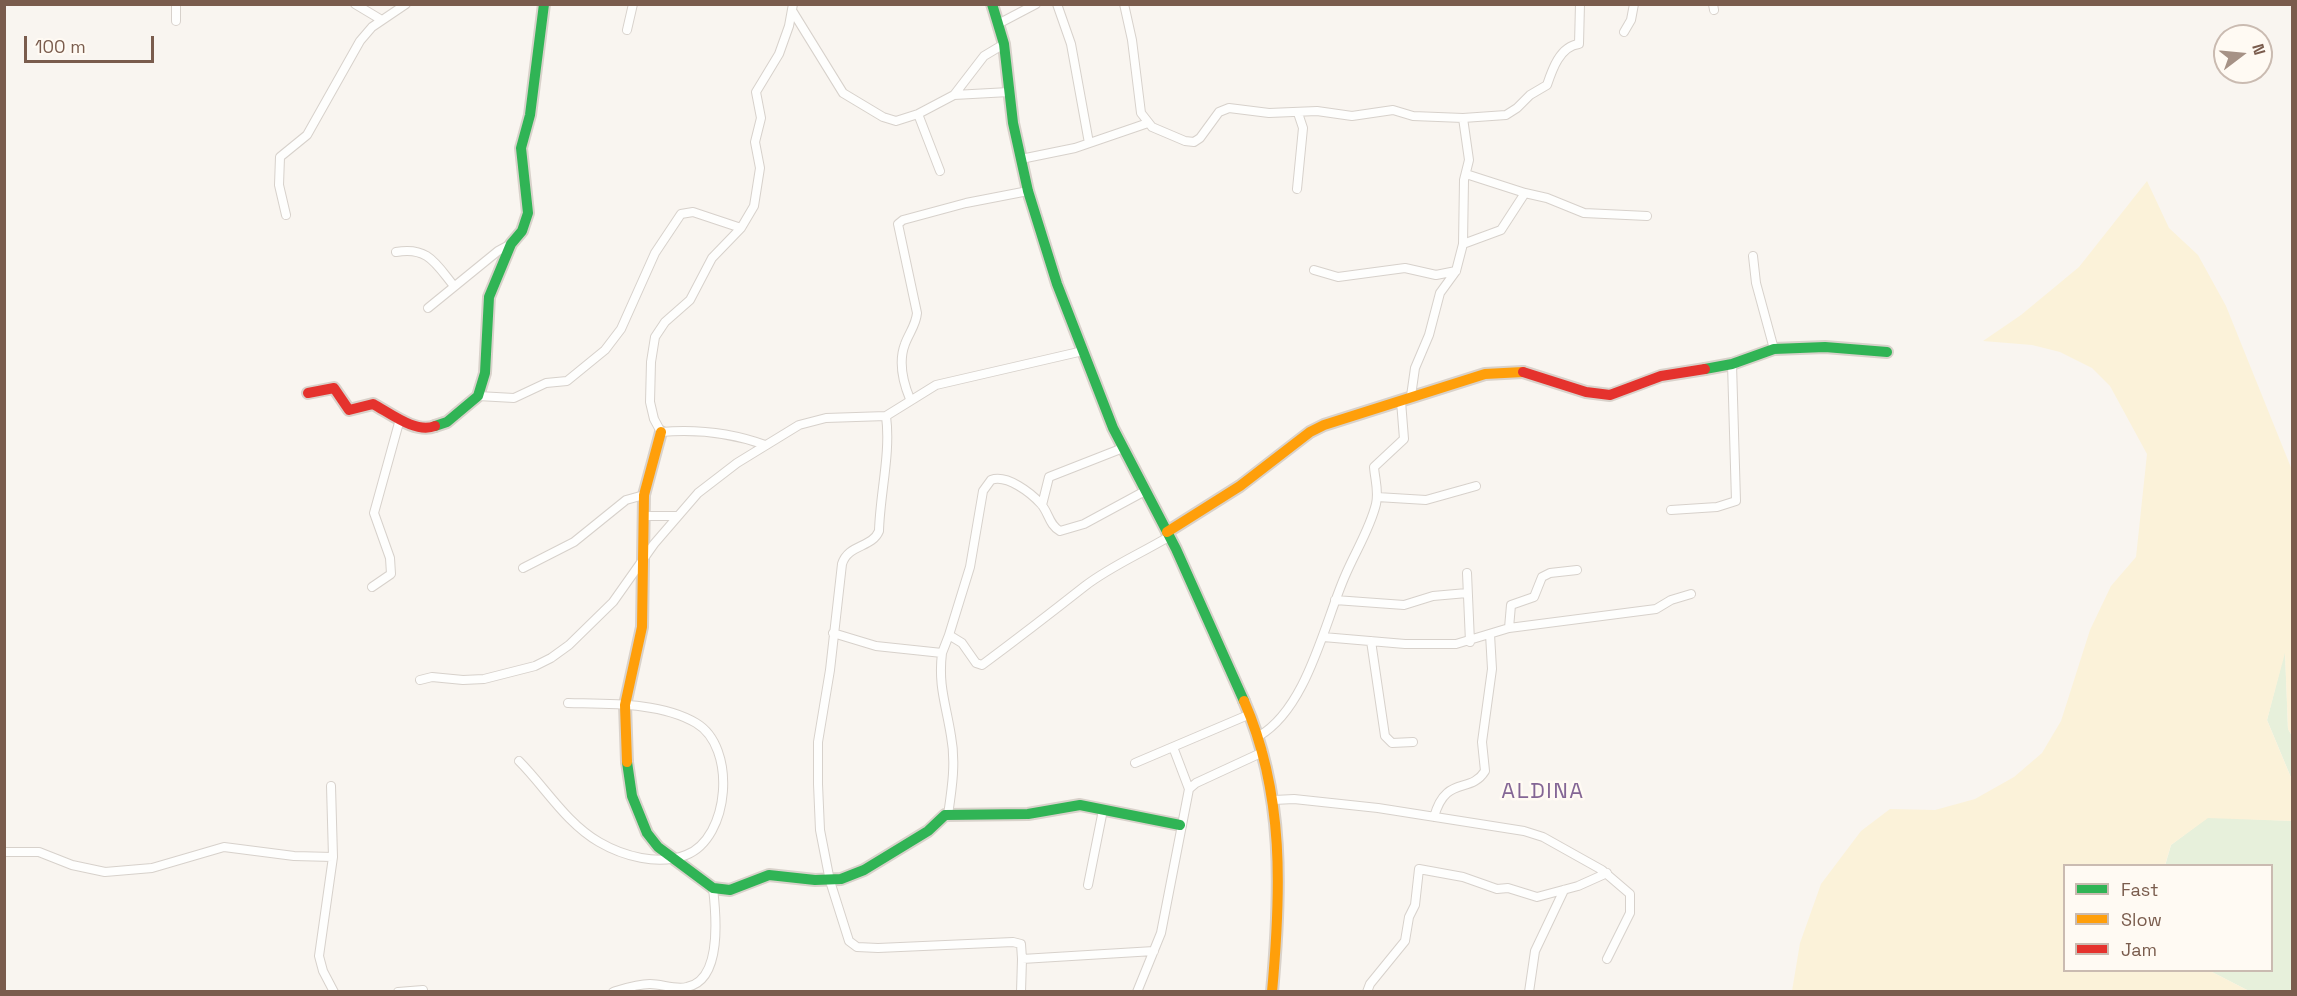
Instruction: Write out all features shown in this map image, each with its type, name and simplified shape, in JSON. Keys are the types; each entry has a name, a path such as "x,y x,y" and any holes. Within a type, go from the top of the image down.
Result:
{"street":[{"path":"176,4 176,21"},
{"path":"355,4 380,19"},
{"path":"286,215 279,185 280,157 284,152 302,142 307,135 360,41 380,19 406,4"},
{"path":"428,308 511,244 522,231 528,213 521,148 530,115 544,4"},
{"path":"627,30 633,4"},
{"path":"992,4 1004,44 1009,92 1028,191 1054,275 1123,448 1168,534 1259,736 1274,800 1279,899 1272,992"},
{"path":"999,24 1036,4"},
{"path":"1057,4 1071,44 1089,143"},
{"path":"1124,4 1132,40 1141,113 1148,123 1177,138 1194,141 1203,135 1225,108 1269,113 1317,111 1355,116 1393,110 1413,116 1463,118 1506,115 1530,95 1547,85 1552,70 1564,51 1579,44 1580,4"},
{"path":"1624,32 1631,20 1634,4"},
{"path":"793,8 838,88 846,96 887,119 900,120 918,114 954,95 968,80 984,56 1004,44"},
{"path":"793,8 777,59 756,92 761,118 755,142 760,174 754,206 741,228 712,258 690,300 665,322 655,337 651,362 650,402 654,419 661,432 644,495 642,627 625,705 625,742 632,796 647,833 670,857 713,888 738,889 769,875 830,881 841,879 864,870 928,831 938,819 948,815 1028,814 1080,806 1180,825"},
{"path":"954,95 1009,92"},
{"path":"1297,189 1303,128 1298,112"},
{"path":"918,114 940,171"},
{"path":"1259,736 1272,727 1301,687 1323,637 1335,600 1374,513 1377,497 1374,467 1404,439 1406,399 1415,368 1429,335 1442,290 1456,271 1463,244 1466,174 1469,160 1463,118"},
{"path":"1021,159 1089,143 1148,123"},
{"path":"1466,174 1547,198 1584,213 1647,216"},
{"path":"910,399 904,381 903,356 916,324 917,313 898,224 903,220 966,203 1028,191"},
{"path":"1463,244 1501,230 1525,193"},
{"path":"477,396 514,398 546,383 567,381 605,350 621,329 655,253 681,214 693,212 741,228"},
{"path":"308,393 334,388 349,410 373,404 419,429 429,429 447,422 477,396 485,373 489,297 511,244"},
{"path":"396,252 411,250 427,256 454,286"},
{"path":"1753,256 1756,283 1774,349"},
{"path":"1314,270 1338,277 1405,268 1436,275 1456,271"},
{"path":"1436,275 1442,290"},
{"path":"949,635 962,642 976,663 982,665 1052,610 1073,598 1085,586 1240,486 1310,432 1342,419 1479,375 1529,372 1594,394 1610,395 1661,376 1732,364 1774,349 1825,347 1887,352"},
{"path":"420,680 432,677 463,680 484,679 535,666 551,658 569,645 613,602 676,516 698,493 765,445 804,423 826,418 886,416 910,399 936,385 1083,351"},
{"path":"1671,510 1717,507 1736,501 1732,364"},
{"path":"886,416 889,442 880,491 879,531 876,536 849,551 843,559 830,670 818,742 820,830 830,881 849,941 854,946 878,948 1018,942 1022,959 1021,992"},
{"path":"372,587 391,574 390,558 374,513 400,419"},
{"path":"661,432 694,431 721,434 765,445"},
{"path":"1042,505 1049,477 1123,448"},
{"path":"948,815 954,772 951,734 940,689 942,653 970,567 980,503 987,484 995,478 1005,480 1028,492 1042,505 1054,527 1064,531 1084,524 1145,491"},
{"path":"1377,497 1426,500 1476,486"},
{"path":"523,568 574,542 626,500 644,495"},
{"path":"643,516 676,516"},
{"path":"1509,628 1511,605 1534,597 1542,577 1556,572 1577,570"},
{"path":"1467,573 1470,642"},
{"path":"1335,600 1404,605 1433,596 1467,593"},
{"path":"1323,637 1423,644 1470,642 1509,628 1656,609 1671,600 1691,594"},
{"path":"833,633 876,646 942,653"},
{"path":"1434,817 1438,801 1443,794 1479,778 1485,771 1482,742 1492,669 1490,634"},
{"path":"1371,641 1385,736 1392,743 1413,742"},
{"path":"519,761 583,831 598,842 624,854 655,859 686,855 705,841 714,824 723,790 722,759 709,733 695,722 635,705 568,702"},
{"path":"1135,763 1248,715"},
{"path":"1137,992 1166,916 1180,825 1189,789 1173,747"},
{"path":"1189,789 1196,783 1263,752"},
{"path":"332,786 333,857 319,956 323,971 334,992"},
{"path":"1274,800 1294,799 1434,817 1534,834 1607,873 1628,890 1632,903 1607,959"},
{"path":"1088,885 1103,810"},
{"path":"4,852 39,852 72,865 105,872 152,868 224,847 294,856 333,857"},
{"path":"1367,992 1370,984 1405,940 1409,917 1415,905 1419,869 1463,877 1497,889 1508,888 1534,897 1564,890 1607,873"},
{"path":"614,992 631,986 651,984 686,990 704,976 713,955 716,915 713,888"},
{"path":"1529,992 1535,951 1564,890"},
{"path":"1022,959 1154,951"},
{"path":"398,992 423,990"}],"green space":[{"path":"2285,650 2288,729 2292,736 2292,780 2267,720"},
{"path":"2208,817 2292,821 2292,991 2249,991 2212,972 2273,972 2273,864 2166,864 2171,845"}],"sand":[{"path":"2147,181 2169,228 2198,255 2226,306 2292,470 2292,736 2288,729 2285,653 2267,720 2292,780 2292,821 2208,818 2171,845 2165,864 2063,864 2063,972 2212,972 2249,991 1792,991 1800,943 1821,884 1861,831 1890,809 1935,810 1975,799 2014,777 2042,753 2061,721 2090,630 2111,586 2136,557 2147,454 2110,386 2092,368 2060,352 2032,345 1983,341 2021,315 2079,267"}],"traffic: fast":[{"path":"435,426 447,422 478,396 485,373 489,297 511,244 522,231 528,213 521,148 530,115 544,4"},
{"path":"992,4 1004,44 1013,123 1028,191 1057,284 1113,428 1176,549 1244,701"},
{"path":"1705,369 1732,364 1774,349 1825,347 1887,352"},
{"path":"627,762 632,796 647,833 658,847 713,888 730,890 769,875 815,880 841,879 864,870 928,831 945,815 1028,814 1080,805 1180,825"}],"traffic: slow":[{"path":"1167,532 1240,486 1310,432 1324,425 1485,374 1523,372"},
{"path":"627,762 625,705 642,627 644,495 661,432"},
{"path":"1244,701 1267,772 1277,844 1277,918 1272,992"}],"traffic: jam":[{"path":"1523,372 1586,392 1610,395 1661,376 1705,369"},
{"path":"308,393 334,388 349,410 373,404 412,425 428,428 435,426"}],"district":[{"name":"ALDINA","path":"1543,792"}]}
